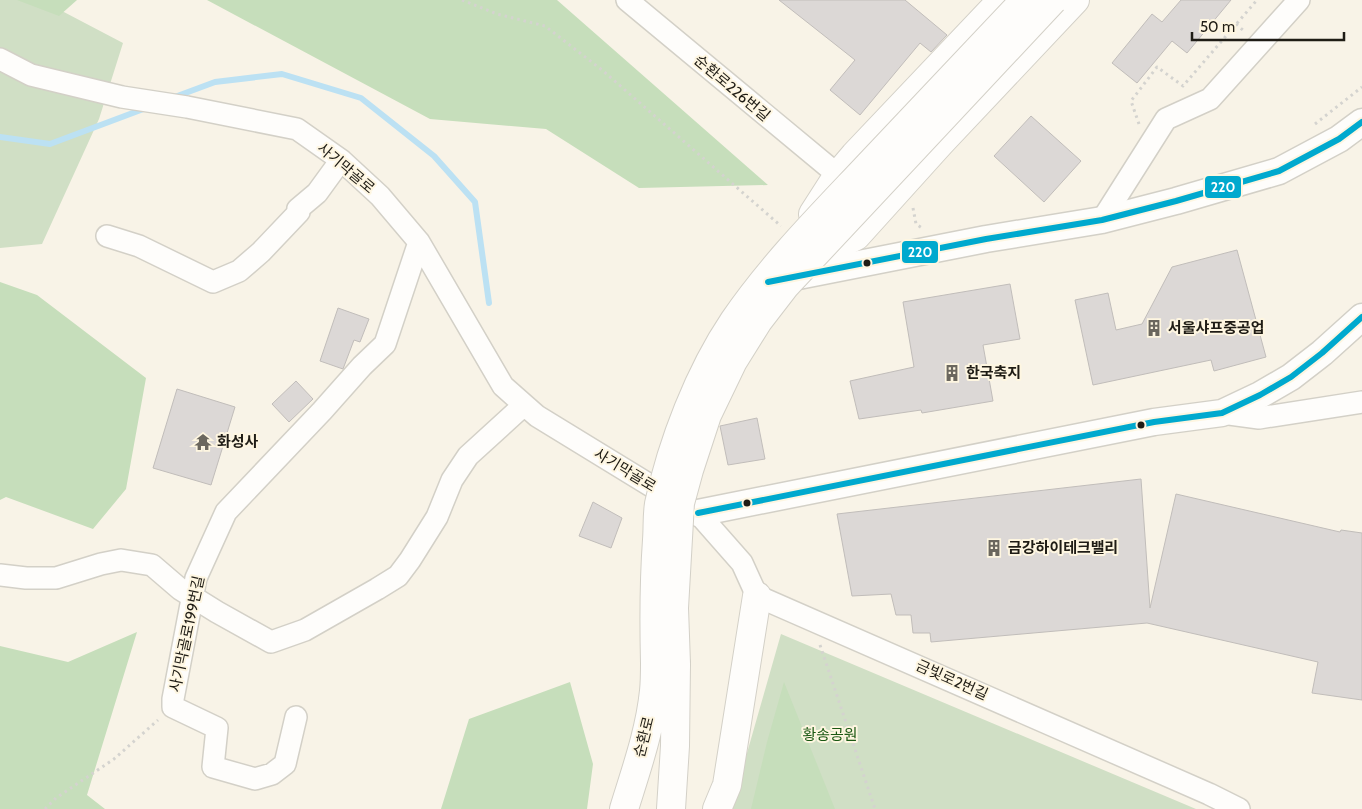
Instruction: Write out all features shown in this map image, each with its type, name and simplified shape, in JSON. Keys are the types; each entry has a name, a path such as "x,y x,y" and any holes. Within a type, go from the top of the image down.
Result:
{"main road":[{"path":"768,282 838,175 855,154 1002,0"},
{"path":"666,664 654,614 659,506 683,424 696,390 713,356 733,322 756,290 798,240 1025,0"},
{"path":"666,664 674,608 680,503 708,415 733,361 758,321 785,286 1053,0"},
{"path":"768,282 856,236 940,143 1075,0"},
{"path":"717,809 728,785 757,596"},
{"name":"순환로","path":"624,809 645,740 654,690 666,664"},
{"name":"순환로","path":"666,664 675,746 671,809"}],"street":[{"name":"순환로226번길","path":"626,0 838,175"},
{"path":"1102,220 1166,119 1210,99 1299,0"},
{"name":"사기막골로","path":"0,59 31,75 122,97 187,107 297,129 341,160 380,196 418,242 503,386 537,416 698,513"},
{"path":"666,495 678,451 711,368 768,282 986,239 1102,220 1224,188 1279,171 1339,139 1362,122"},
{"path":"107,236 139,246 213,282 240,271 261,252 299,212 298,209 317,193 341,160"},
{"name":"사기막골로199번길","path":"296,717 284,764 272,774 256,779 213,767 217,728 174,707 173,700 186,592 196,578 226,512 362,366 385,344 418,242"},
{"path":"698,513 1154,422 1222,412 1260,396 1291,377 1322,353 1362,317"},
{"path":"1222,412 1260,418 1362,402"},
{"path":"0,575 26,578 56,578 121,560 152,564 186,592 239,625 271,642 305,630 378,590 398,576 437,517 452,480 468,456 524,405"},
{"path":"698,513 742,563 757,596"},
{"name":"금빛로2번길","path":"757,596 811,618 1239,809"}],"path":[{"path":"462,0 497,14 545,26 602,70 796,239"},
{"path":"1139,124 1131,101 1157,67 1183,86 1257,0"},
{"path":"1315,124 1362,87"},
{"path":"912,205 916,224 929,233"},
{"path":"811,618 875,809"},
{"path":"45,809 56,798 114,759 174,707"}],"green space":[{"path":"0,0 41,0 123,43 99,119 42,244 0,248"},
{"path":"17,0 77,0 59,16"},
{"path":"207,0 557,0 768,185 639,188 546,129 430,119"},
{"path":"0,282 37,295 146,378 126,489 93,529 6,497 0,500"},
{"path":"137,632 87,795 105,809 0,809 0,646 68,662"},
{"name":"황송공원","path":"781,634 1196,809 731,809"},
{"path":"570,682 593,764 587,809 441,809 469,719"},
{"path":"784,682 835,809 751,809"}],"building":[{"path":"779,0 905,0 947,35 931,52 920,43 860,115 830,90 855,60"},
{"path":"1181,0 1231,0 1187,53 1172,41 1137,83 1112,63 1152,14 1162,22"},
{"path":"1031,116 1081,161 1044,202 994,156"},
{"path":"1237,250 1266,357 1214,371 1211,360 1093,385 1075,300 1108,293 1116,330 1142,324 1172,267"},
{"name":"한국축지","path":"1010,284 1020,339 983,345 993,401 922,413 921,410 859,419 850,381 914,367 903,302"},
{"path":"338,308 369,319 360,342 354,340 343,369 320,361"},
{"path":"296,381 313,399 289,422 272,404"},
{"path":"177,389 235,407 211,485 153,468"},
{"path":"757,418 765,459 728,465 720,426"},
{"path":"1141,479 1150,608 1176,494 1340,532 1341,530 1362,533 1362,700 1312,693 1318,662 1147,623 931,642 930,633 913,633 911,615 896,615 891,594 852,596 837,514"},
{"path":"593,502 622,518 611,548 579,536"}],"waterway":[{"path":"172,98 215,82 282,74 361,98 434,156 475,202 489,303"},
{"path":"0,137 50,144 146,108"}],"transit line":[{"name":"220","path":"768,282 986,239 1102,220 1176,201 1279,171 1339,139 1362,122"},
{"name":"220","path":"698,513 1154,422 1222,413 1260,395 1291,377 1322,353 1362,317"}],"place":[{"name":"서울샤프중공업","path":"1154,328"},
{"name":"한국축지","path":"952,373"},
{"name":"화성사","path":"203,442"},
{"name":"금강하이테크밸리","path":"994,548"}]}
